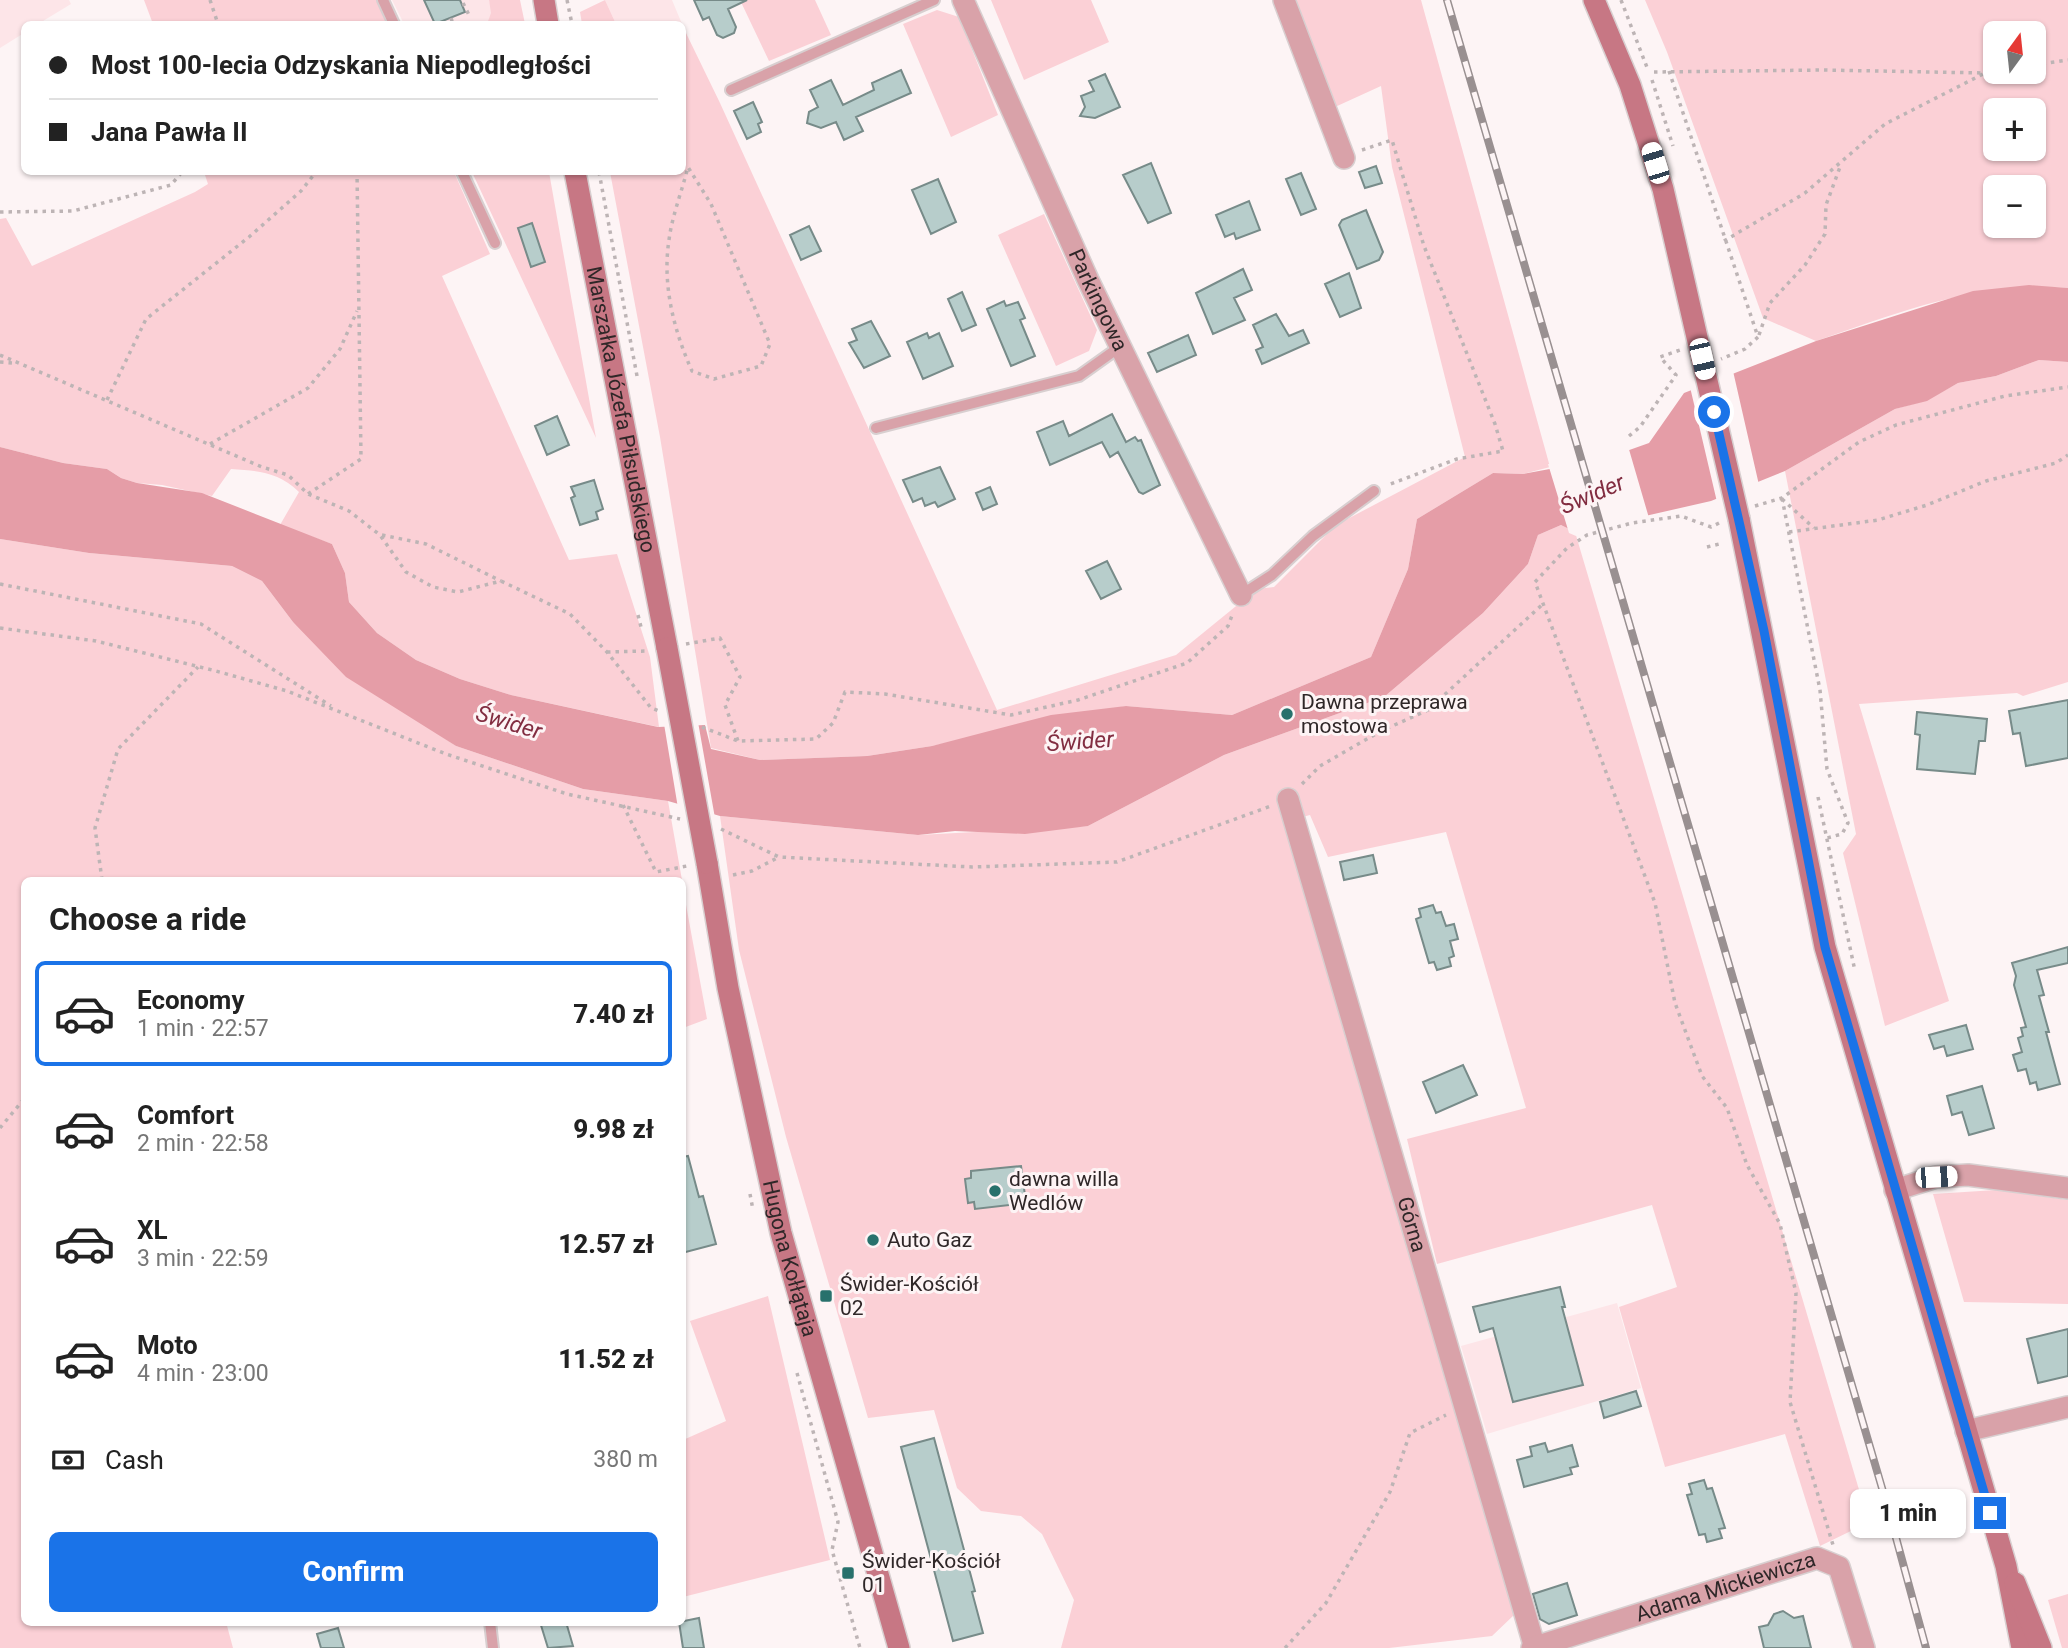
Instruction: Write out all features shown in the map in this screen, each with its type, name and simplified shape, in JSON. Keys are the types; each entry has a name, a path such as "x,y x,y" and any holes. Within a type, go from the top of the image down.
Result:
{"main road":[{"path":"544,0 548,21"},
{"path":"1594,0 1630,85 1662,189 1700,364 1739,519 1825,947 2006,1566 2022,1648"},
{"name":"Marszałka Józefa Piłsudskiego","path":"576,175 668,647 699,864"},
{"name":"Hugona Kołłątaja","path":"699,864 781,1233 899,1648"},
{"path":"2006,1566 2028,1610 2041,1648"}],"street":[{"name":"Parkingowa","path":"963,0 1088,280 1241,595"},
{"path":"1284,0 1344,158"},
{"name":"Górna","path":"1288,799 1534,1648"},
{"path":"1895,1190 1936,1177 1968,1175 2068,1188"},
{"path":"1966,1431 2068,1407"},
{"name":"Adama Mickiewicza","path":"1534,1648 1818,1558 1839,1567 1864,1648"}],"lane":[{"path":"383,0 393,21"},
{"path":"731,90 934,0"},
{"path":"463,175 495,243"},
{"path":"876,428 1079,376 1121,346"},
{"path":"1241,595 1272,575 1313,536 1374,491"},
{"path":"490,1626 493,1648"}],"path":[{"path":"210,0 217,21"},
{"path":"567,0 571,21"},
{"path":"463,3 470,17"},
{"path":"2046,63 2068,60"},
{"path":"1669,71 1758,337"},
{"path":"1654,72 1983,73"},
{"path":"1724,241 1805,193 1840,166 1858,145 1885,124 1983,74"},
{"path":"1373,146 1392,140 1424,246 1495,424 1503,451 1457,459 1374,491"},
{"path":"1629,436 1640,427 1676,375 1745,349 1758,337 1770,303 1805,265 1825,234 1826,205 1840,166"},
{"path":"686,175 669,240 669,287 677,337 692,371 714,379 761,366 770,344 711,204 688,167"},
{"path":"686,175 688,167"},
{"path":"0,212 73,211 171,185 179,175"},
{"path":"107,400 146,318 249,237 300,191 313,175"},
{"path":"308,494 361,459 357,175"},
{"path":"210,444 308,388 340,349 358,309"},
{"path":"1676,375 1660,357 1681,350"},
{"path":"0,355 262,467 288,475 308,494 349,511 380,535 406,572 433,587 458,592 501,581"},
{"path":"0,362 15,363"},
{"path":"1782,498 1859,442 1896,425 2005,396 2068,387"},
{"path":"1789,532 1878,520 1986,481 2056,463 2068,455"},
{"path":"1782,498 1814,528"},
{"path":"1782,498 1820,690 1827,769 1848,823 1842,834 1827,838 1856,974"},
{"path":"1711,527 1681,516 1632,523 1587,535 1567,548 1535,582 1655,903 1675,1003 1702,1076 1727,1108 1747,1165 1780,1224 1796,1293 1790,1402 1820,1493 1839,1567"},
{"path":"380,535 426,544 570,614 607,652 651,708 663,713"},
{"path":"1707,547 1723,543"},
{"path":"0,584 201,624 340,711"},
{"path":"701,727 738,741 816,739 832,723 845,692 884,694 1011,715 1078,700 1187,663 1228,626 1241,595"},
{"path":"717,828 731,831 779,857 972,867 1117,862 1288,799 1320,766 1381,731 1428,710 1544,603"},
{"path":"0,628 96,641 199,666 287,691 446,754 567,794 690,821"},
{"path":"607,652 668,647 720,638 740,677 725,705 738,741"},
{"path":"103,877 95,828 118,749 199,666"},
{"path":"622,805 656,872 699,864"},
{"path":"733,875 752,871 779,857"},
{"path":"0,1128 21,1103"},
{"path":"1285,1648 1326,1604 1390,1492 1410,1433 1465,1407"},
{"path":"838,1522 832,1550 860,1648"}],"shaded area":[{"path":"0,0 69,0 71,4 43,21 21,21 21,35 0,48"},
{"path":"144,0 376,0 386,21 152,21"},
{"path":"392,0 489,0 495,21 402,21"},
{"path":"489,0 520,0 524,21 488,21 491,13"},
{"path":"605,0 672,0 681,21 615,21"},
{"path":"605,0 615,21 582,21 580,12"},
{"path":"740,0 815,0 831,35 769,61"},
{"path":"991,0 1091,0 1109,42 1024,80"},
{"path":"1292,0 1421,0 1550,467 1523,474 1493,473 1417,519 1408,569 1371,657 1232,715 1126,706 932,746 867,756 760,760 711,748 660,437 611,175 686,175 686,33 997,710 1176,655 1257,589 1274,587 1336,525 1465,457 1392,167 1381,86 1335,107"},
{"path":"1645,0 2068,0 2068,288 2002,289 1971,294 1909,310 1816,341 1763,318 1667,52"},
{"path":"937,10 959,17 998,115 951,137 903,24"},
{"path":"205,175 455,175 490,254 442,276 569,560 617,554 650,657 659,727 511,695 460,679 416,660 377,633 349,602 345,573 332,544 280,525 299,492 276,476 231,469 212,496 162,485 137,483 121,478 107,469 63,463 0,447 0,219 6,218 32,266 208,184"},
{"path":"473,175 550,175 596,438"},
{"path":"1044,214 1097,330 1089,351 1056,366 998,235"},
{"path":"2039,360 2068,362 2068,682 2023,696 2017,693 1859,704 1949,1001 1885,1026 1843,853 1856,834 1785,471 1895,409 1927,400 1958,383 1996,376"},
{"path":"1561,525 1575,532 1860,1493 1855,1529 1820,1546 1785,1434 1665,1467 1619,1307 1677,1287 1652,1205 1437,1264 1407,1139 1526,1108 1446,832 1328,857 1310,815 1287,821 1514,1615 1492,1636 1389,1648 1061,1648 1074,1600 1042,1534 1021,1516 981,1511 957,1488 934,1410 868,1418 786,1137 739,950 720,816 918,835 1088,826 1224,755 1384,697 1483,613 1528,564 1538,535"},
{"path":"0,539 89,553 232,566 262,581 293,622 404,711 456,746 583,789 668,801 681,877 21,877 21,1626 227,1626 233,1648 0,1648"},
{"path":"686,905 707,1019 686,1027"},
{"path":"1996,1190 2068,1200 2068,1304 1964,1302 1933,1194"},
{"path":"768,1296 830,1560 686,1596 686,1439 726,1421 690,1321"},
{"path":"1617,1303 1641,1388 1487,1434 1461,1346"},
{"path":"2068,1594 2068,1648 2062,1648 2048,1600"}],"water":[{"name":"Świder","path":"2029,285 2068,288 2068,362 2039,360 1996,376 1958,383 1927,401 1895,409 1785,471 1711,501 1575,532 1561,525 1538,535 1528,564 1483,613 1384,697 1224,755 1088,826 1025,834 955,831 918,835 720,816 668,801 583,789 456,746 346,677 293,622 262,581 232,566 89,553 0,539 0,447 63,463 107,469 121,478 137,483 202,493 332,544 345,573 349,602 377,633 416,660 460,679 511,695 658,727 705,725 711,749 760,760 867,756 932,746 1051,715 1126,706 1232,715 1371,657 1408,569 1417,519 1493,473 1523,474 1604,459 1649,443 1684,393 1816,341 1973,291"}],"pier":[{"path":"1733,371 1759,485 1717,502 1690,387"},
{"path":"1628,446 1649,518 1576,536 1569,533 1548,464 1570,463 1575,455 1593,450 1604,455"},
{"path":"698,722 715,818 678,808 664,724"}],"building":[{"path":"424,0 460,0 465,12 442,21 434,21"},
{"path":"694,0 747,0 728,9 736,27 734,33 723,38 717,35 709,17 703,20"},
{"path":"901,70 911,93 856,117 863,131 844,140 836,122 821,128 807,123 809,112 818,107 810,90 831,80 843,105 874,90 872,83"},
{"path":"1105,74 1120,107 1095,118 1080,116 1085,107 1081,96 1094,91 1089,81"},
{"path":"753,102 762,122 758,124 761,132 747,139 734,111"},
{"path":"1151,163 1171,213 1148,223 1123,175"},
{"path":"1376,166 1382,183 1365,188 1359,172"},
{"path":"1301,173 1316,209 1301,215 1286,179"},
{"path":"938,179 956,222 931,234 912,190"},
{"path":"1249,201 1260,230 1236,239 1234,233 1225,237 1216,215"},
{"path":"1366,210 1383,252 1379,260 1357,269 1339,225 1342,220"},
{"path":"532,223 545,262 531,267 518,228"},
{"path":"809,226 821,251 801,260 790,235"},
{"path":"1243,269 1252,290 1234,298 1245,320 1213,334 1196,293"},
{"path":"1349,273 1361,308 1340,317 1325,284"},
{"path":"962,292 976,325 962,331 948,299"},
{"path":"1004,301 1006,306 1018,302 1025,318 1020,320 1035,356 1011,366 987,309"},
{"path":"1276,314 1289,336 1303,330 1309,343 1262,364 1256,350 1263,347 1253,325"},
{"path":"871,321 890,356 864,368 849,343 857,340 852,329"},
{"path":"927,333 929,338 939,333 953,366 923,379 907,342"},
{"path":"1188,335 1196,355 1157,372 1148,353"},
{"path":"1112,414 1126,442 1135,437 1138,441 1141,440 1160,485 1143,494 1139,492 1118,452 1110,457 1102,442 1050,465 1037,432 1063,421 1069,436"},
{"path":"557,416 569,445 547,455 535,426"},
{"path":"940,467 955,499 938,507 935,502 925,506 922,498 913,502 903,480"},
{"path":"594,480 603,509 596,512 598,519 580,525 571,498 575,496 571,487"},
{"path":"990,487 997,504 983,510 976,493"},
{"path":"1107,561 1121,589 1101,599 1086,571"},
{"path":"2068,700 2068,758 2026,766 2020,733 2013,734 2009,711"},
{"path":"1917,712 1987,719 1985,741 1979,741 1975,774 1917,769 1920,735 1915,734"},
{"path":"1373,855 1377,873 1344,880 1340,862"},
{"path":"1433,905 1436,913 1441,912 1446,926 1454,924 1458,939 1450,941 1454,956 1449,958 1451,966 1437,970 1434,962 1429,963 1416,919 1421,917 1419,909"},
{"path":"2068,947 2068,963 2037,970 2044,995 2039,996 2049,1032 2046,1032 2060,1084 2038,1090 2036,1082 2030,1084 2026,1069 2018,1071 2013,1055 2022,1052 2018,1038 2023,1036 2021,1028 2026,1027 2014,985 2016,976 2012,963"},
{"path":"1966,1025 1973,1049 1947,1056 1944,1046 1934,1049 1929,1035"},
{"path":"1463,1065 1477,1095 1436,1113 1423,1082"},
{"path":"1982,1086 1994,1128 1969,1135 1962,1112 1952,1115 1947,1096"},
{"path":"686,1156 699,1197 703,1196 716,1244 686,1252"},
{"name":"dawna willa Wedlów","path":"1021,1166 1026,1203 975,1209 974,1202 968,1203 965,1179 971,1178 971,1171"},
{"path":"1560,1287 1565,1307 1562,1307 1583,1385 1513,1402 1493,1328 1480,1332 1473,1307"},
{"path":"2068,1329 2068,1376 2038,1383 2027,1339"},
{"path":"1636,1391 1641,1406 1604,1418 1600,1402"},
{"path":"934,1438 975,1591 972,1592 983,1633 953,1641 901,1447"},
{"path":"1545,1443 1548,1452 1572,1445 1578,1466 1570,1468 1572,1474 1524,1487 1517,1460 1532,1456 1530,1447"},
{"path":"1704,1480 1707,1489 1712,1488 1725,1528 1719,1529 1722,1538 1707,1542 1705,1534 1699,1535 1687,1495 1692,1494 1689,1484"},
{"path":"1567,1583 1577,1615 1549,1624 1540,1619 1533,1594"},
{"path":"1783,1611 1794,1618 1803,1616 1811,1648 1764,1648 1759,1627 1768,1625 1774,1614"},
{"path":"699,1618 704,1648 683,1648 680,1626 686,1626 686,1621"},
{"path":"541,1626 567,1626 573,1646 548,1648"},
{"path":"338,1628 344,1648 321,1648 317,1634"}],"railway":[{"path":"1447,0 1889,1512 1926,1648"}],"place":[{"name":"Dawna przeprawa mostowa","path":"1287,714"},
{"name":"dawna willa Wedlów","path":"995,1191"},
{"name":"Auto Gaz","path":"873,1240"},
{"name":"Świder-Kościół 02","path":"826,1296"},
{"name":"Świder-Kościół 01","path":"848,1573"}],"route":[{"path":"1714,412 1764,631 1825,947 1990,1513"}]}
